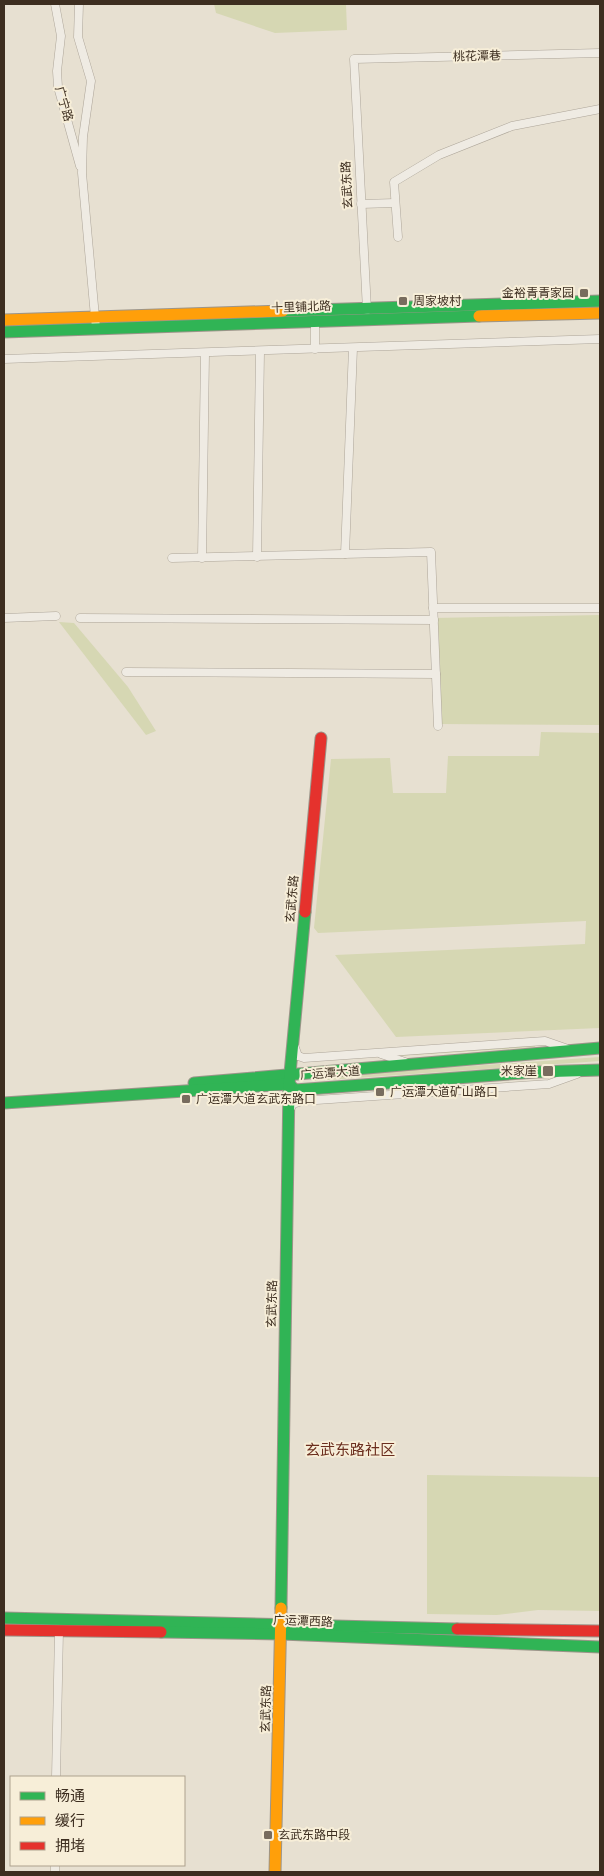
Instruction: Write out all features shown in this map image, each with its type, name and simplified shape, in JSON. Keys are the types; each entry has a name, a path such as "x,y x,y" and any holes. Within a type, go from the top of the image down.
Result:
{"street":[{"name":"广宁路","path":"55,4 61,36 57,71 58,87 82,173"},
{"name":"广宁路","path":"79,4 78,37 91,81 84,126 82,173 95,323"},
{"name":"桃花潭巷","path":"354,59 600,53"},
{"name":"玄武东路","path":"354,59 367,310"},
{"path":"398,237 394,182 439,155 512,126 600,110"},
{"path":"361,204 396,203"},
{"name":"十里铺北路","path":"4,332 95,323 600,301"},
{"name":"十里铺北路","path":"4,320 95,323 600,313"},
{"path":"315,320 315,349"},
{"path":"4,359 205,354 600,339"},
{"path":"345,554 353,348"},
{"path":"257,557 260,352"},
{"path":"202,558 205,354"},
{"path":"172,558 431,552 438,726"},
{"path":"433,608 600,608"},
{"path":"4,618 56,616"},
{"path":"80,618 434,620"},
{"path":"126,672 436,674"},
{"name":"玄武东路","path":"275,1872 281,1629 289,1084 321,738"},
{"path":"293,1034 295,1050 301,1057 545,1041 572,1050"},
{"name":"广运潭大道","path":"4,1096 279,1077 290,1072 600,1048"},
{"path":"376,1052 410,1063"},
{"name":"广运潭大道","path":"4,1103 289,1084 296,1090 536,1072 600,1070"},
{"path":"288,1116 293,1104 302,1101 549,1084 584,1071"},
{"name":"广运潭西路","path":"4,1618 281,1629 600,1647"},
{"name":"广运潭西路","path":"4,1630 600,1630"},
{"path":"56,1776 59,1631"}],"green space":[{"path":"214,4 346,4 347,30 275,33 216,13"},
{"path":"600,615 600,725 438,724 433,618"},
{"path":"59,622 74,623 128,687 156,731 146,735"},
{"path":"541,732 600,733 600,1028 396,1037 335,955 585,944 586,921 318,933 314,928 331,759 390,758 393,793 446,793 448,756 539,756"},
{"path":"535,1044 535,1047 399,1056 399,1053"},
{"path":"600,1057 600,1061 313,1081 313,1077"},
{"path":"427,1475 600,1477 600,1611 538,1610 497,1615 427,1614"}],"traffic: fast":[{"path":"283,311 600,301"},
{"path":"4,332 479,316"},
{"path":"281,1608 289,1084 305,912"},
{"path":"194,1083 600,1048"},
{"path":"4,1103 289,1084 295,1090 536,1072 600,1070"},
{"path":"4,1618 457,1629"},
{"path":"161,1632 281,1634 600,1647"}],"traffic: slow":[{"path":"4,320 283,311"},
{"path":"479,316 600,313"},
{"path":"275,1872 281,1608"}],"traffic: jam":[{"path":"305,912 321,738"},
{"path":"457,1629 600,1631"},
{"path":"4,1630 161,1632"}],"place":[{"name":"金裕青青家园","path":"584,293"},
{"name":"周家坡村","path":"403,301"},
{"name":"米家崖","path":"548,1071"},
{"name":"广运潭大道矿山路口","path":"380,1092"},
{"name":"广运潭大道玄武东路口","path":"186,1099"},
{"name":"玄武东路中段","path":"268,1835"}],"district":[{"name":"玄武东路社区","path":"350,1450"}]}
